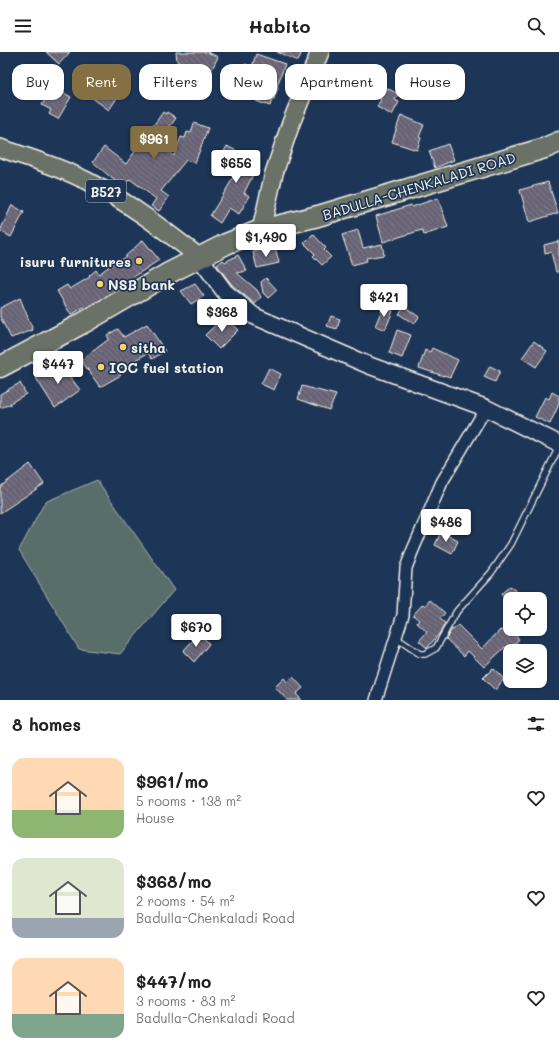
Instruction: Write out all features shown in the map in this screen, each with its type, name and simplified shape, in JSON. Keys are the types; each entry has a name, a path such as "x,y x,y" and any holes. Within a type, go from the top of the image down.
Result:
{"highway":[{"name":"BADULLA-CHENKALADI ROAD","path":"0,367 83,323 199,257 260,230 318,216 545,148 559,142"}],"main road":[{"path":"260,230 268,192 274,173 291,123 320,52"},
{"name":"B527","path":"0,148 61,169 105,191 156,223 199,257"}],"street":[{"path":"199,257 225,292 254,316 368,365 486,408 559,444"},
{"path":"376,700 403,615 406,568 412,552 442,482 486,408"}],"lane":[{"path":"396,638 420,654 425,654 436,648 457,611 491,574 511,544 559,447"}],"green space":[{"path":"97,480 174,590 120,654 79,649 19,550 45,502"}],"building":[{"path":"46,52 70,52 59,64"},
{"path":"176,52 207,52 218,57 212,69 212,64 184,64 177,61"},
{"path":"277,52 302,52 298,61"},
{"path":"256,54 285,64 277,86 277,64 253,64"},
{"path":"387,88 395,92 395,100 399,102 392,115 377,107 380,100 387,100"},
{"path":"64,93 71,97 58,119 49,114 51,110 42,105 45,100 64,100"},
{"path":"95,100 116,100 109,110"},
{"path":"256,100 272,100 270,106"},
{"path":"163,112 166,114 167,112 176,118 158,144 174,156 181,137 185,138 187,132 191,133 194,123 208,128 195,163 186,160 161,191 169,197 159,211 151,206 156,199 130,179 122,187 93,162 104,147 126,164"},
{"path":"401,115 424,125 419,137 421,138 417,150 392,142"},
{"path":"448,144 454,160 435,168 429,151"},
{"path":"227,146 259,163 244,193 250,196 239,214 229,208 220,223 210,216 235,175 228,172 232,162 221,157"},
{"path":"548,182 558,213 529,222 520,190"},
{"path":"438,198 448,227 424,235 422,230 383,242 376,216 411,205 412,207"},
{"path":"12,205 24,212 11,237 0,231"},
{"path":"358,230 363,248 382,244 384,255 366,258 367,261 352,265 342,235"},
{"path":"313,234 326,248 324,250 331,257 322,265 313,256 315,254 304,243"},
{"path":"143,240 159,260 129,280 130,282 85,309 84,307 71,315 57,291 67,285 70,289 90,277 89,276 96,270 99,274 116,261 118,263"},
{"path":"559,241 559,272 556,272 551,252 545,253 544,245"},
{"path":"275,247 279,263 257,268 253,252"},
{"path":"238,255 247,271 237,273 257,290 261,297 255,304 232,285 217,265 223,260 225,262"},
{"path":"266,278 277,290 268,298 263,293 261,282"},
{"path":"195,284 204,296 191,304 181,291"},
{"path":"20,298 33,330 11,338 0,317 0,308"},
{"path":"404,306 419,317 414,324 399,314"},
{"path":"383,307 393,311 385,330 375,326"},
{"path":"225,316 238,330 219,349 205,335"},
{"path":"331,316 340,319 337,329 327,326"},
{"path":"147,324 165,351 152,359 148,353 117,370 121,375 100,387 81,360 109,339 107,335 118,329 124,337"},
{"path":"397,330 411,335 402,358 389,353"},
{"path":"534,341 547,351 536,367 522,358"},
{"path":"432,348 458,360 450,377 419,368 425,350 430,352"},
{"path":"59,362 80,390 55,408 36,378"},
{"path":"490,366 500,371 495,382 484,377"},
{"path":"269,368 281,374 274,390 261,384"},
{"path":"20,383 26,394 10,403 11,404 0,408 0,394"},
{"path":"302,386 336,395 329,410 298,399"},
{"path":"552,392 559,396 559,404 550,424 535,417 545,397 549,399"},
{"path":"30,464 44,484 0,513 0,487"},
{"path":"441,532 458,541 452,554 435,545"},
{"path":"510,586 517,592 503,592"},
{"path":"430,600 445,613 440,619 445,623 439,634 427,648 419,641 427,632 417,623 419,620 413,615 423,604 425,606"},
{"path":"458,625 482,649 500,630 502,631 503,630 503,636 516,636 519,639 515,644 503,644 503,649 484,667 468,651 464,656 446,639 452,629 453,630"},
{"path":"200,633 209,644 194,662 183,651"},
{"path":"493,668 503,678 503,680 495,690 483,678"},
{"path":"293,677 303,688 296,694 302,700 287,700 275,687 284,678 287,682"}],"place":[{"name":"isuru furnitures","path":"139,261"},
{"name":"NSB bank","path":"100,284"},
{"name":"sitha","path":"123,347"},
{"name":"IOC fuel station","path":"101,367"}]}
